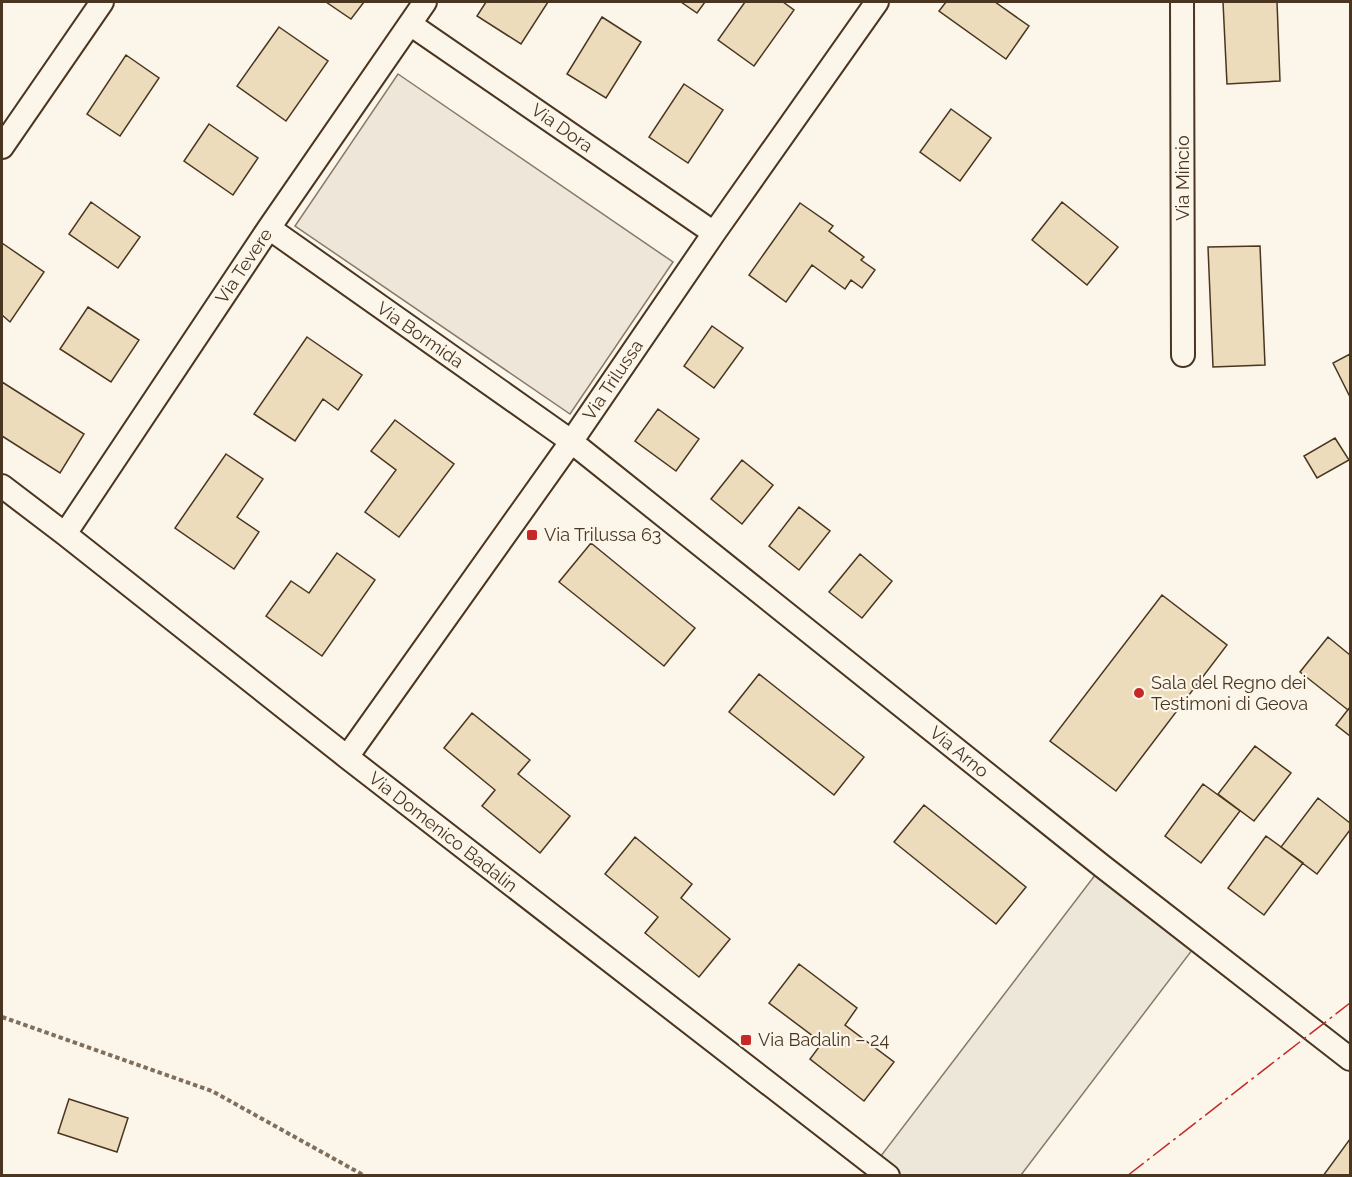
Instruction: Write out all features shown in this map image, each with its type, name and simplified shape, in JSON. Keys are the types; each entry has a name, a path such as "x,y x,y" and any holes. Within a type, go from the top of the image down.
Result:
{"street":[{"path":"2,147 102,2"},
{"name":"Via Tevere","path":"65,534 269,228 425,2"},
{"name":"Via Trilussa","path":"347,758 571,442 714,233 877,2"},
{"name":"Via Mincio","path":"1182,2 1183,355"},
{"name":"Via Dora","path":"410,24 714,233"},
{"name":"Via Bormida","path":"269,228 571,442"},
{"name":"Via Arno","path":"571,442 1102,866 1350,1059"},
{"name":"Via Domenico Badalin","path":"2,486 347,758 888,1176"}],"path":[{"path":"2,1017 212,1091 365,1176"}],"shaded area":[{"path":"398,74 673,262 570,414 295,226"},
{"path":"1102,866 1199,941 1021,1175 888,1175 874,1165"}],"building":[{"path":"326,2 364,2 351,19"},
{"path":"486,2 548,2 521,44 477,16"},
{"path":"681,2 705,2 697,13"},
{"path":"745,2 783,2 794,10 754,66 718,40"},
{"path":"946,2 995,2 1029,26 1006,59 939,11"},
{"path":"1223,2 1277,2 1280,81 1227,84"},
{"path":"602,17 641,42 606,98 567,74"},
{"path":"279,27 328,61 286,121 237,86"},
{"path":"126,55 159,78 120,136 87,114"},
{"path":"684,84 723,110 688,163 649,137"},
{"path":"951,109 991,138 960,181 920,152"},
{"path":"209,124 258,158 233,195 184,161"},
{"path":"91,202 140,237 118,268 69,234"},
{"path":"1062,202 1118,247 1087,285 1032,240"},
{"path":"800,203 833,226 829,231 864,257 861,260 875,270 862,288 851,280 845,289 812,265 786,302 749,275"},
{"path":"2,243 44,272 10,322 2,315"},
{"path":"1260,246 1265,365 1213,367 1208,247"},
{"path":"88,307 139,340 111,382 60,349"},
{"path":"712,326 743,348 714,388 684,366"},
{"path":"307,337 362,375 338,410 323,399 295,441 254,414"},
{"path":"1350,354 1350,397 1333,363"},
{"path":"2,382 84,434 60,473 2,436"},
{"path":"658,409 699,439 676,471 635,441"},
{"path":"395,420 454,464 399,537 365,512 396,470 371,451"},
{"path":"1335,438 1349,460 1317,478 1304,456"},
{"path":"226,454 263,479 237,517 259,532 234,569 175,528"},
{"path":"742,460 773,485 742,524 711,499"},
{"path":"799,507 830,531 799,570 769,546"},
{"path":"591,543 695,628 664,666 559,582"},
{"path":"337,553 375,580 322,656 266,616 291,581 309,593"},
{"path":"860,554 892,581 862,618 829,592"},
{"name":"Sala del Regno dei Testimoni di Geova","path":"1162,595 1227,645 1116,791 1050,741"},
{"path":"1328,637 1350,655 1350,707 1348,710 1300,672"},
{"path":"759,674 864,757 834,795 729,712"},
{"path":"1350,707 1350,736 1336,725"},
{"path":"472,713 530,760 518,774 570,816 540,853 482,806 495,790 444,748"},
{"path":"1255,746 1291,773 1254,821 1218,794"},
{"path":"1203,784 1240,811 1201,863 1165,836"},
{"path":"1318,798 1350,823 1350,830 1317,874 1281,847"},
{"path":"924,805 1026,887 996,924 894,842"},
{"path":"1266,836 1303,863 1264,915 1228,888"},
{"path":"635,837 692,884 681,898 730,939 699,977 645,933 658,917 605,874"},
{"path":"799,964 857,1008 845,1025 894,1062 864,1101 810,1059 822,1043 769,1003"},
{"path":"69,1099 128,1118 117,1152 58,1133"},
{"path":"1350,1139 1350,1176 1323,1176"}],"power":[{"path":"1127,1176 1350,1003"}],"place":[{"name":"Via Trilussa 63","path":"532,535"},
{"name":"Sala del Regno dei Testimoni di Geova","path":"1139,693"},
{"name":"Via Badalin – 24","path":"746,1040"}]}
